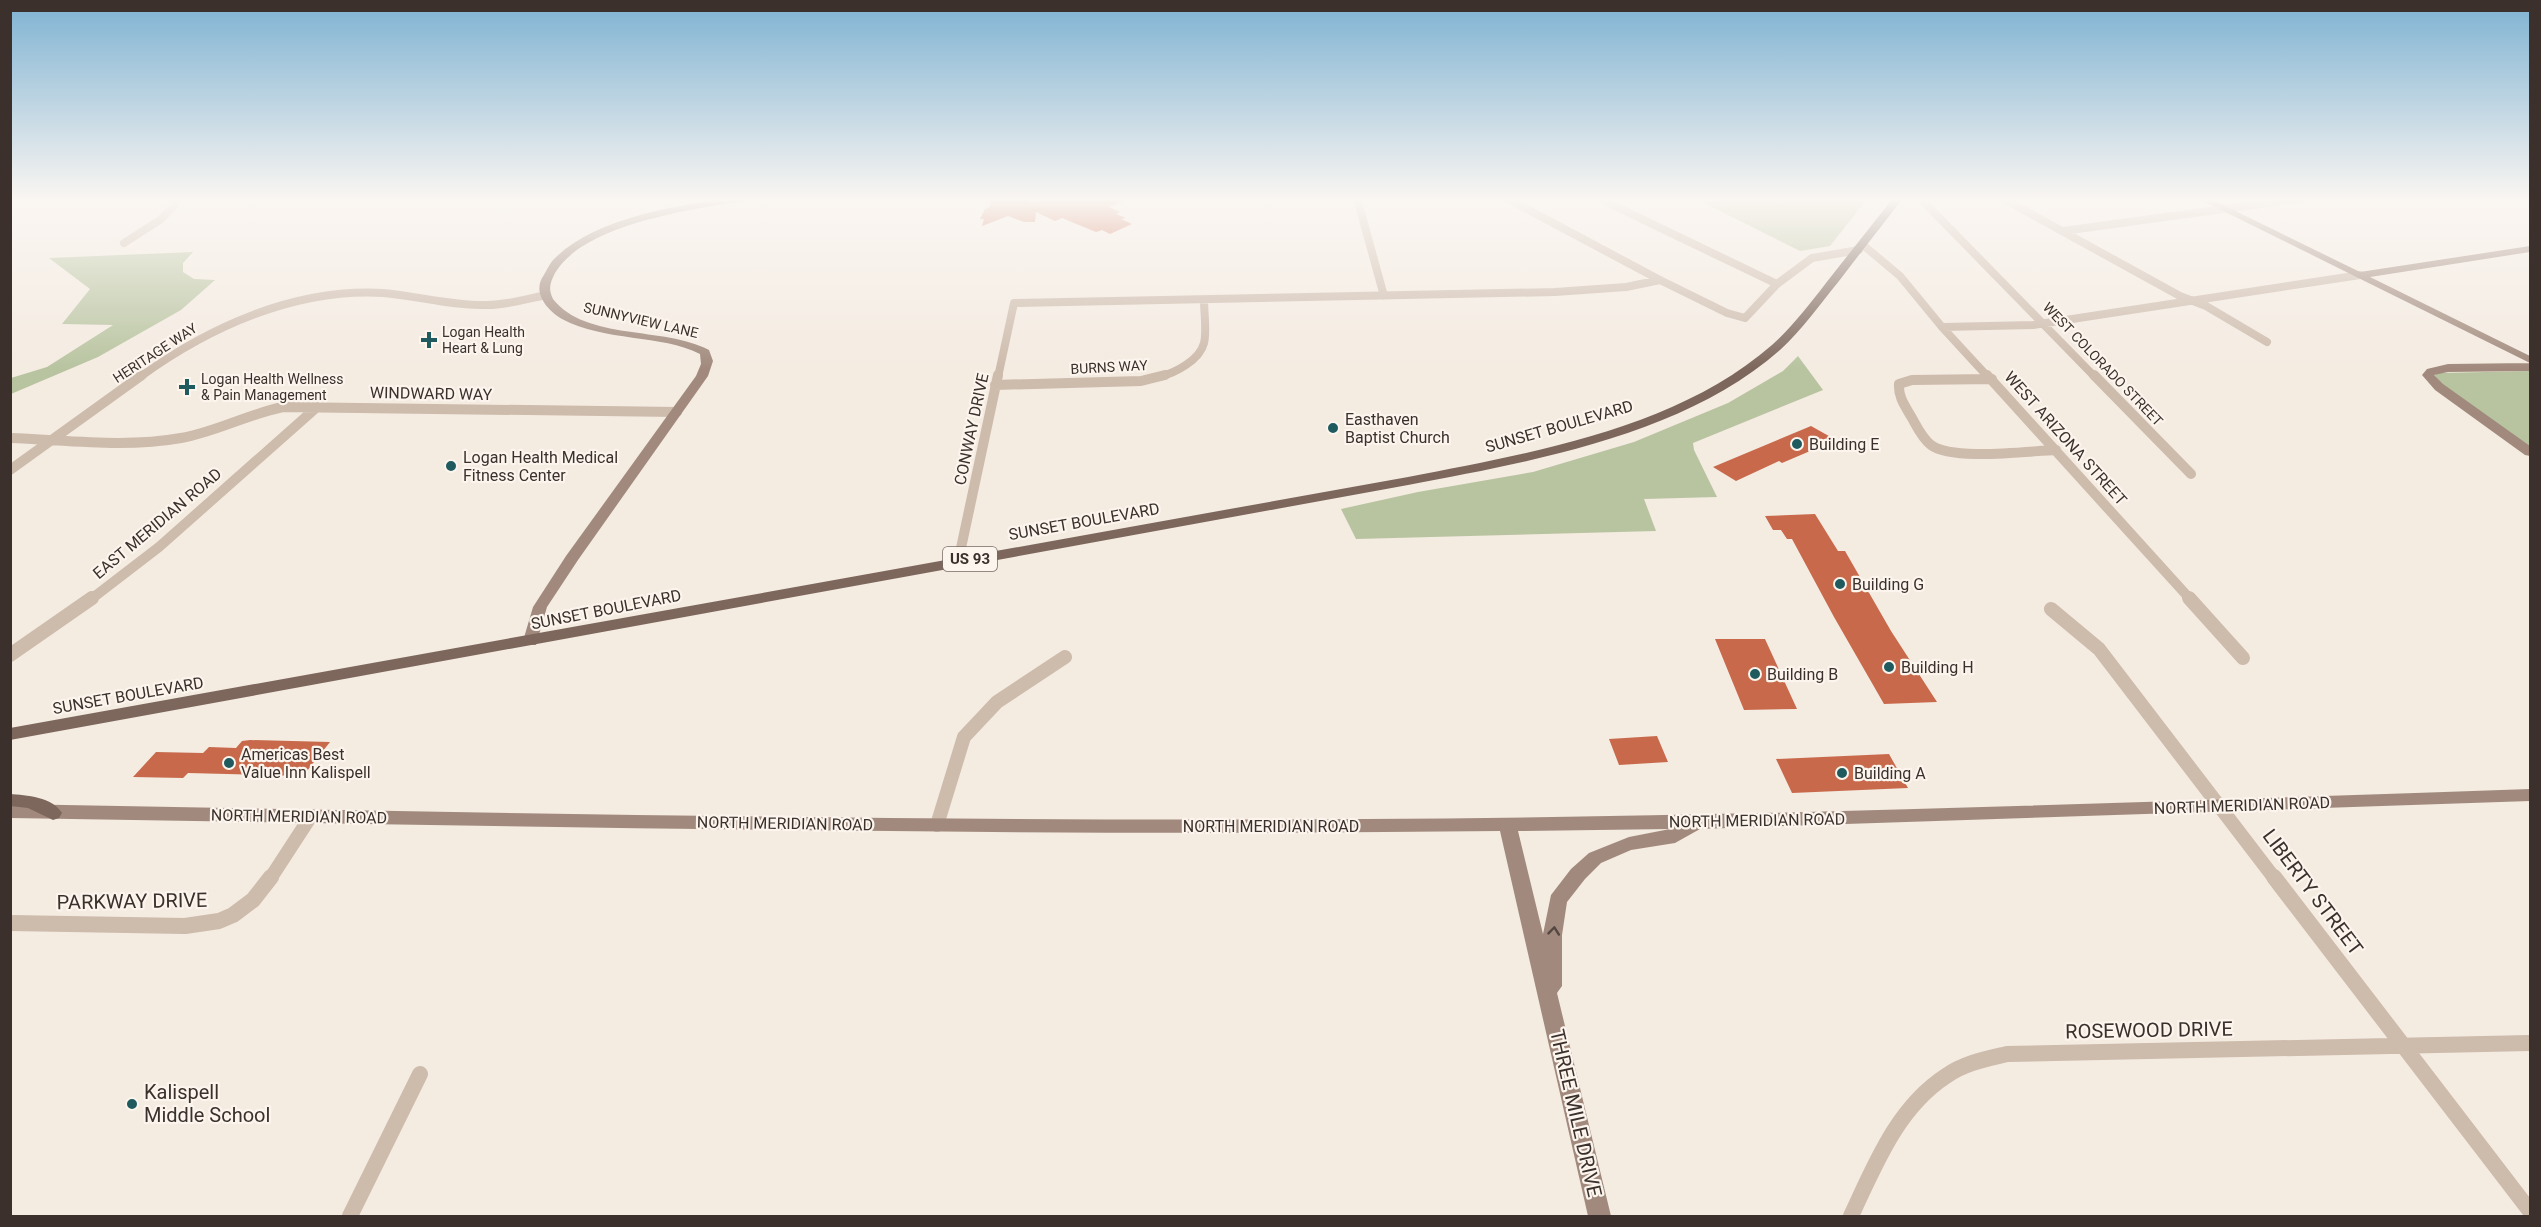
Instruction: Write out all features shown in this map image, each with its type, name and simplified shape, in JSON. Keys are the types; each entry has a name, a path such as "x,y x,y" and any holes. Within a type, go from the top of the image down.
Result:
{"main road":[{"path":"546,295 544,284 552,269 566,255"},
{"name":"SUNSET BOULEVARD","path":"10,734 1490,465 1570,445 1642,422 1694,400 1734,379 1772,351 1794,330 1854,255"},
{"path":"2319,255 2530,360"},
{"path":"2360,276 2491,255"},
{"name":"SUNNYVIEW LANE","path":"531,641 540,606 707,368 708,358 705,352 688,345 573,320 553,306 546,295"},
{"path":"2530,367 2438,369 2431,371 2428,375 2449,394 2530,452"},
{"path":"10,740 31,731"},
{"name":"NORTH MERIDIAN ROAD","path":"10,811 937,825 1362,826 1697,822 2221,807 2530,795"},
{"path":"10,800 31,802 53,813"},
{"name":"THREE MILE DRIVE","path":"1552,1010 1552,935 1558,900 1578,874 1595,858 1629,844 1669,838 1697,822"},
{"name":"THREE MILE DRIVE","path":"1507,824 1600,1216"}],"street":[{"path":"1373,255 1384,296"},
{"path":"1615,255 1727,313 1745,318 1777,284 1812,258 1824,255"},
{"path":"1717,255 1777,284"},
{"name":"WEST ARIZONA STREET","path":"1875,255 1889,263 1942,327 1992,379 2243,658"},
{"name":"WEST COLORADO STREET","path":"1977,255 2191,474"},
{"path":"2107,255 2192,301 2206,306 2267,342"},
{"path":"1942,327 2014,327 2045,324 2360,276"},
{"path":"1204,300 1592,290 1626,287 1660,279"},
{"name":"HERITAGE WAY","path":"10,470 184,346 222,327 267,311 313,300 361,294 409,295 486,305 546,295"},
{"name":"CONWAY DRIVE","path":"958,562 1014,303 1204,300"},
{"name":"BURNS WAY","path":"995,385 1141,381 1170,374 1196,357 1204,344 1204,300"},
{"path":"1992,379 1912,380 1899,384 1897,390 1929,442 1938,449 1956,453 2056,450"},
{"name":"WINDWARD WAY","path":"10,438 164,441 212,430 269,409 316,407 677,412"},
{"name":"EAST MERIDIAN ROAD","path":"10,655 80,607 159,547 316,407"},
{"name":"LIBERTY STREET","path":"2051,609 2099,649 2530,1211"},
{"path":"937,825 964,737 997,702 1065,657"},
{"name":"PARKWAY DRIVE","path":"10,923 185,926 219,921 233,915 253,900 268,882 311,816"},
{"name":"ROSEWOOD DRIVE","path":"1851,1216 1905,1112 1936,1081 1974,1061 2007,1054 2530,1043"},
{"path":"350,1216 420,1074"}],"green space":[{"path":"190,255 183,263 183,272 194,279 215,280 181,310 98,357 11,394 11,378 47,367 113,325 62,324 90,289 49,258"},
{"path":"1798,356 1823,390 1693,443 1694,450 1717,497 1644,499 1656,531 1356,539 1341,509 1418,492 1533,472 1634,442 1728,403 1783,371"},
{"path":"2530,371 2530,449 2442,385 2434,375 2439,373"}],"building":[{"path":"1811,426 1836,440 1782,463 1779,461 1736,481 1713,467"},
{"path":"1815,514 1838,551 1845,551 1891,631 1937,702 1884,704 1792,539 1787,539 1781,530 1773,530 1765,516"},
{"name":"Building B","path":"1715,639 1765,639 1797,709 1744,710"},
{"path":"1657,736 1668,762 1619,765 1609,739"},
{"name":"Americas Best Value Inn Kalispell","path":"242,741 330,742 303,776 188,773 183,778 133,777 156,752 203,753 209,747 236,748"},
{"name":"Building A","path":"1889,754 1908,788 1792,793 1776,759"}],"place":[{"name":"Logan Health Heart & Lung","path":"429,340"},
{"name":"Logan Health Wellness & Pain Management","path":"187,387"},
{"name":"Easthaven Baptist Church","path":"1333,428"},
{"name":"Building E","path":"1797,444"},
{"name":"Logan Health Medical Fitness Center","path":"451,466"},
{"name":"Building G","path":"1840,584"},
{"name":"Building H","path":"1889,667"},
{"name":"Building B","path":"1755,674"},
{"name":"Americas Best Value Inn Kalispell","path":"229,763"},
{"name":"Building A","path":"1842,773"},
{"name":"Kalispell Middle School","path":"132,1104"}]}
